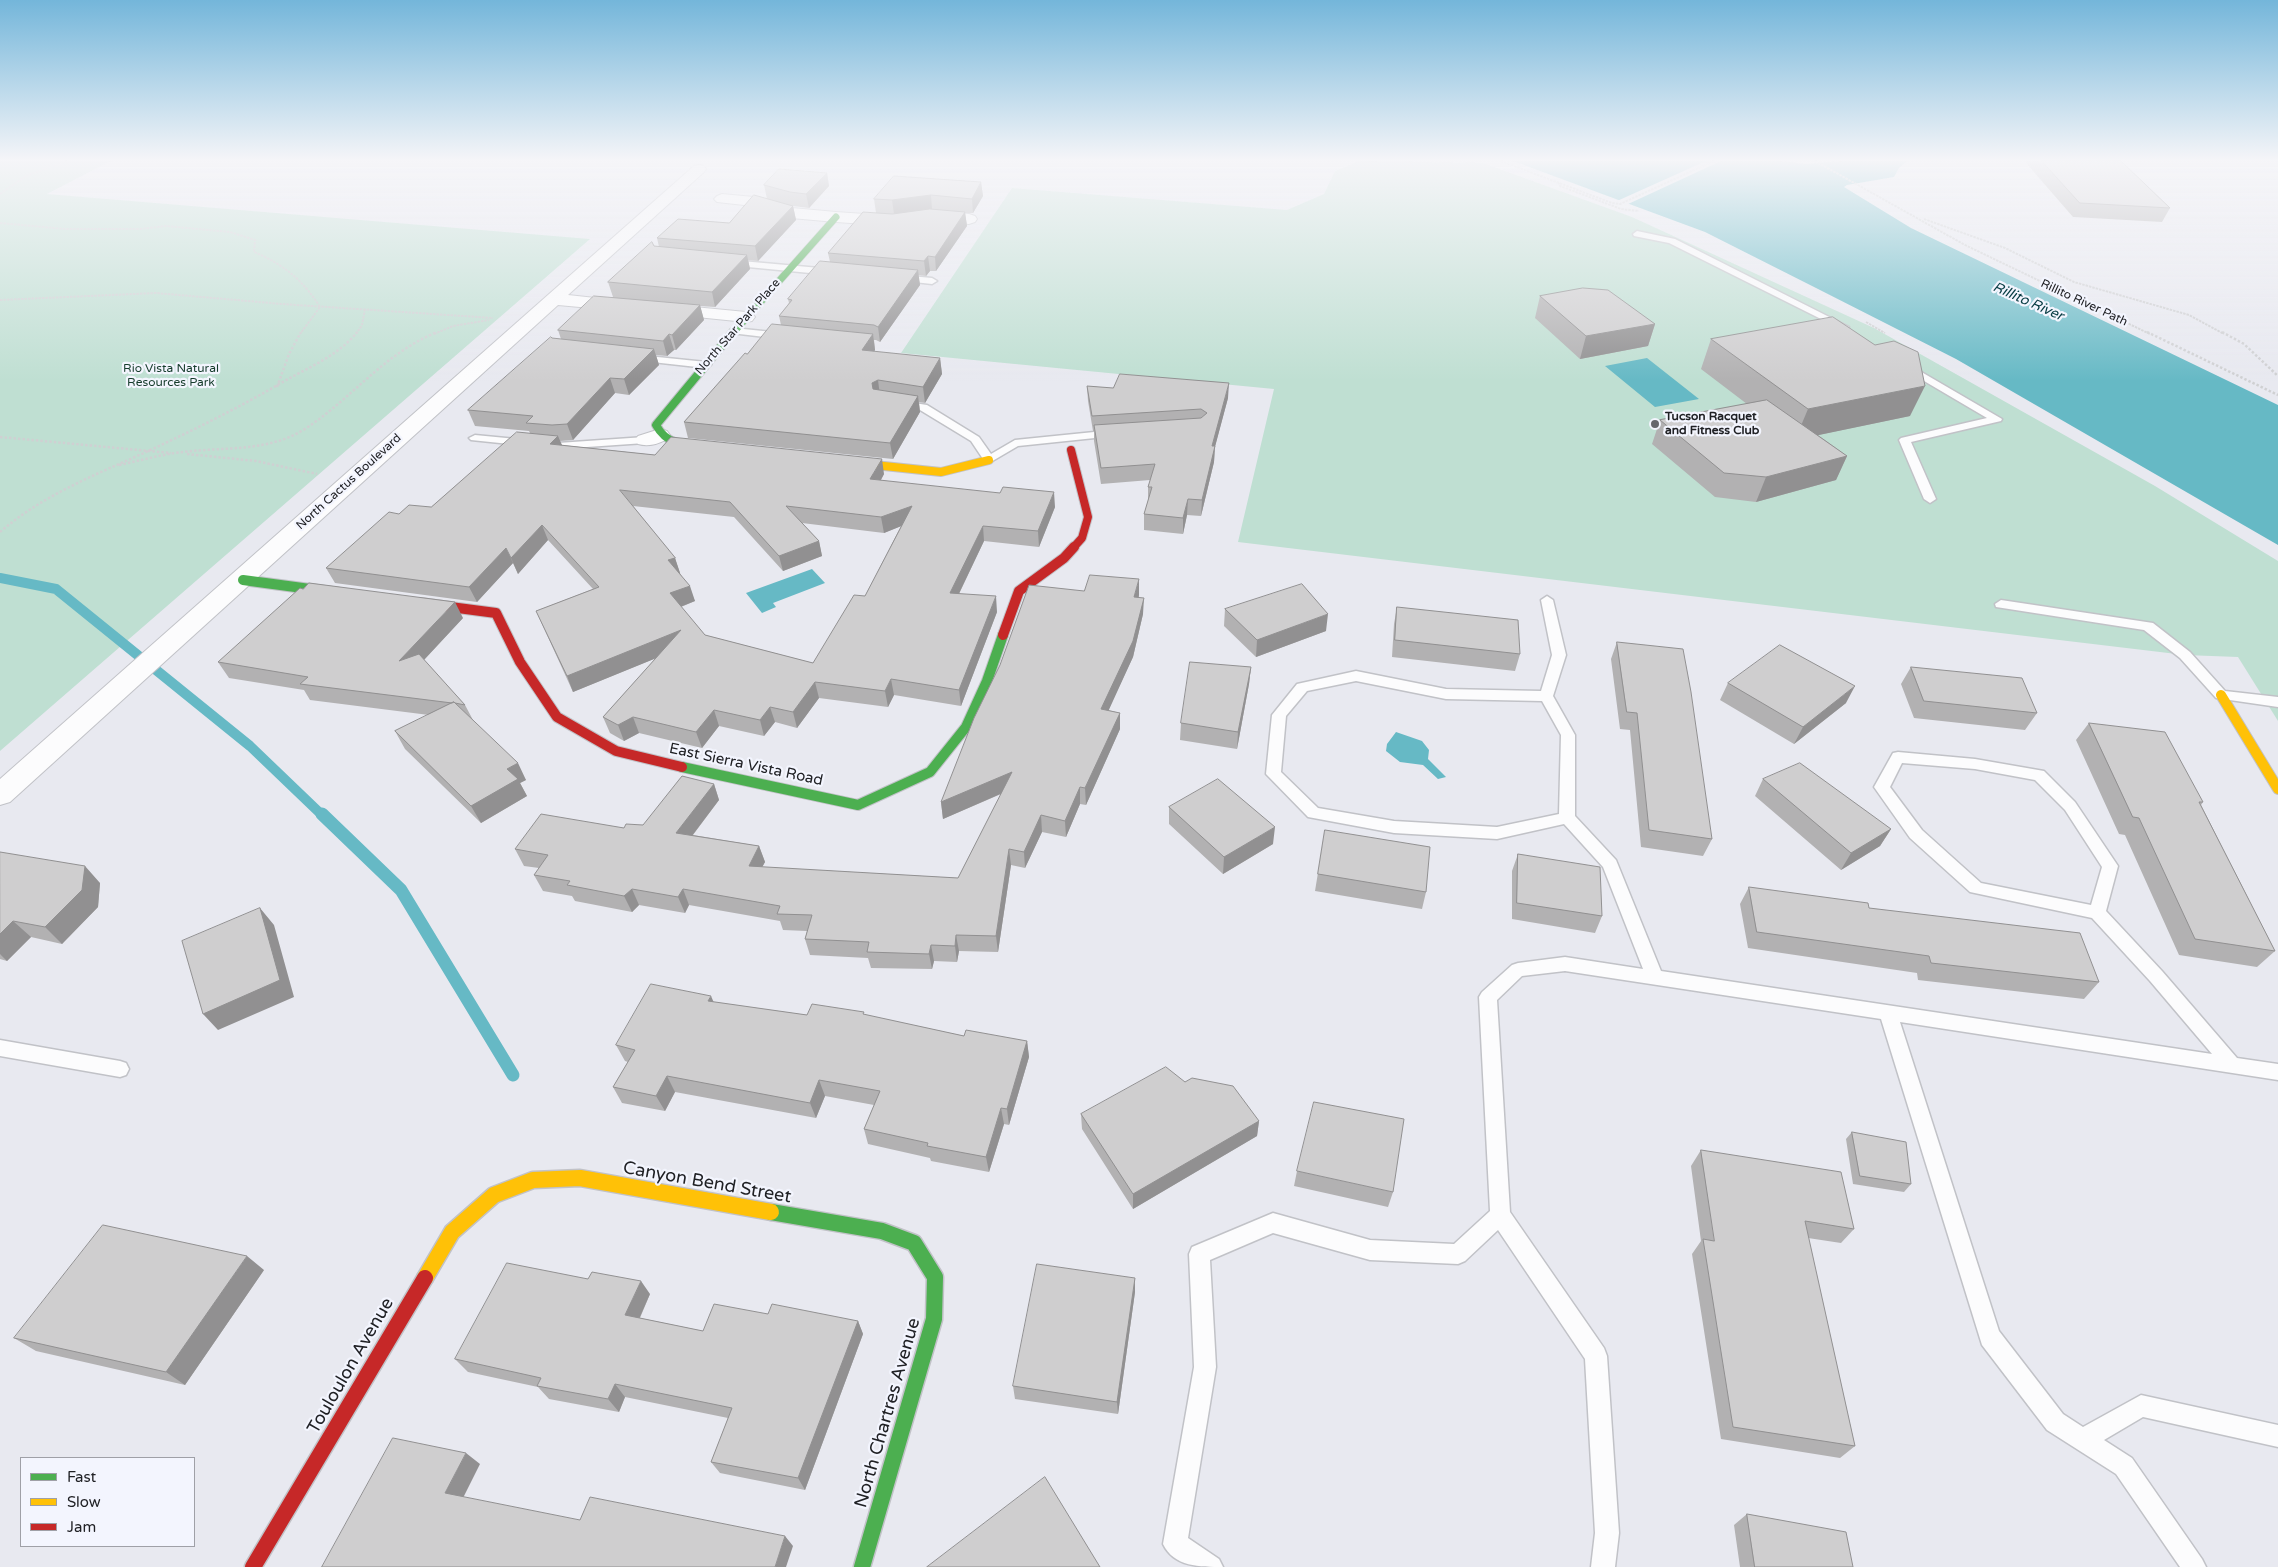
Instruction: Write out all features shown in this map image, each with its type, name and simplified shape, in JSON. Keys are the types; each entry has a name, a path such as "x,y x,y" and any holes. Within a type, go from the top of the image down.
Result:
{"street":[{"name":"North Cactus Boulevard","path":"0,796 243,580 346,484 626,234"},
{"name":"North Star Park Place","path":"656,430 734,331 820,234"},
{"path":"552,299 746,317"},
{"path":"656,430 667,441 679,445 718,449"},
{"name":"East Sierra Vista Road","path":"408,601 496,613 520,662 557,717 616,751 720,776 858,805 930,772 966,727 987,681 1019,591 1064,558 1082,538 1088,517 1071,450"},
{"path":"834,461 941,472 989,460"},
{"path":"243,580 350,594"},
{"path":"2221,695 2278,789"},
{"name":"Canyon Bend Street","path":"494,1195 533,1180 580,1178 882,1232 914,1243"},
{"name":"Touloulon Avenue","path":"253,1567 452,1232 494,1195"},
{"name":"North Chartres Avenue","path":"862,1567 934,1319 935,1277 914,1243"}],"lane":[{"path":"1638,234 1672,241 1851,331"},
{"path":"720,262 837,272"},
{"path":"884,276 932,280"},
{"path":"734,331 791,337"},
{"path":"629,357 706,365"},
{"path":"1900,363 1997,419 1905,440 1930,499"},
{"path":"889,402 923,407 975,439 989,460 1015,443 1127,432"},
{"path":"475,438 558,446 656,430"},
{"path":"1547,600 1559,655 1546,696 1568,735 1567,818 1610,864 1655,978"},
{"path":"2001,604 2148,626 2185,655 2221,695 2278,702"},
{"path":"1546,696 1446,694 1356,676 1302,686 1279,715 1273,774 1313,813 1394,827 1496,833 1567,818"},
{"path":"2097,913 2110,866 2070,806 2039,774 1975,764 1898,757 1882,787 1916,834 1976,888 2097,913 2156,976 2232,1065"},
{"path":"1603,1567 1608,1533 1596,1356 1500,1215 1488,997 1518,970 1565,964 2278,1072"},
{"path":"1888,1013 1990,1337 2055,1422 2124,1466 2194,1567"},
{"path":"0,1048 120,1069"},
{"path":"1211,1567 1175,1544 1205,1367 1199,1254 1273,1224 1370,1250 1458,1254 1500,1215"},
{"path":"2082,1440 2141,1406 2278,1436"}],"path":[{"path":"237,234 256,240 254,252 288,268 309,288 320,307"},
{"name":"Rillito River Path","path":"1948,234 2016,270 2278,395"},
{"path":"1966,234 2005,248 2074,282 2151,302 2189,315 2244,344 2278,376"},
{"path":"0,300 156,293 320,307 498,318 453,326 426,338 394,356 308,427 278,442 229,450 176,453 114,466"},
{"path":"277,387 283,362 298,335 320,307"},
{"path":"0,532 20,514 72,484 210,422 277,387 350,341 362,326 365,309"},
{"path":"0,437 256,461 319,474 346,484"}],"green space":[{"name":"Rio Vista Natural Resources Park","path":"0,234 531,234 590,239 0,751"},
{"name":"Tucson Racquet and Fitness Club","path":"981,234 1669,234 1874,328 2155,486 2278,561 2278,721 2238,657 2185,655 1238,542 1274,389 901,353"}],"water":[{"name":"Rillito River","path":"1709,234 1924,234 2278,405 2278,545 1956,359"},
{"path":"1647,358 1699,399 1655,407 1605,366"},
{"path":"812,569 825,583 773,603 776,607 762,613 746,593"},
{"path":"1396,732 1422,741 1429,750 1428,759 1446,777 1438,779 1423,765 1400,762 1386,751 1387,744"}],"building":[{"path":"661,234 766,234 755,246 657,238"},
{"path":"844,234 950,234 935,257 928,256 924,261 828,253"},
{"path":"652,242 654,246 747,255 712,292 608,282"},
{"path":"820,261 918,270 878,327 874,325 779,316 792,300 788,299"},
{"path":"1583,288 1608,290 1655,324 1586,336 1540,296"},
{"path":"594,296 700,305 672,335 669,334 663,341 558,330"},
{"path":"1833,317 1875,345 1894,341 1918,352 1925,386 1808,409 1711,339"},
{"path":"772,324 873,334 862,350 940,358 923,387 878,380 872,383 873,389 918,396 890,443 684,422"},
{"path":"551,337 654,349 624,379 610,378 567,424 526,423 533,416 468,410"},
{"path":"1120,374 1229,383 1212,446 1215,446 1202,500 1188,499 1183,518 1144,514 1152,487 1148,487 1155,464 1101,468 1094,425 1201,418 1207,413 1201,409 1092,416 1087,386 1113,388"},
{"path":"1767,400 1847,456 1766,477 1724,473 1660,420"},
{"path":"517,432 558,436 550,444 655,455 671,437 882,459 870,479 1000,493 1003,487 1054,492 1038,531 983,526 950,593 996,596 959,690 891,679 885,691 815,682 793,712 770,707 760,720 714,710 696,732 633,717 618,725 603,717 681,630 567,676 536,611 599,587 542,525 511,558 506,548 469,587 326,568 389,512 399,514 409,505 431,507","holes":["620,490 730,502 779,556 819,541 786,506 881,517 912,506 865,596 854,595 813,663 705,635 670,593 690,586 668,560 675,558"]},
{"path":"1090,575 1139,579 1134,597 1144,598 1133,641 1101,709 1120,713 1085,788 1080,787 1065,821 1041,815 1024,852 1009,849 996,936 956,935 955,946 931,945 929,954 867,952 869,942 805,939 812,915 777,914 780,906 683,889 678,897 632,889 624,896 567,885 570,881 534,875 548,855 515,849 541,814 624,828 626,824 643,825 682,776 714,784 676,833 759,846 749,866 958,878 1012,772 941,802 974,718 1000,665 1029,585 1084,591"},
{"path":"309,583 455,602 399,661 419,654 465,705 454,702 300,684 308,677 218,662 300,588 303,589"},
{"path":"1302,584 1328,614 1257,640 1225,609"},
{"path":"1397,607 1518,620 1520,654 1395,640"},
{"path":"1617,642 1683,649 1712,839 1649,830 1637,713 1627,712"},
{"path":"1780,645 1855,686 1803,727 1728,683"},
{"path":"1190,662 1251,667 1238,732 1181,723"},
{"path":"1911,667 2022,678 2037,713 1924,701"},
{"path":"454,702 518,763 507,769 518,779 471,806 395,731"},
{"path":"2089,723 2165,732 2203,802 2199,802 2275,951 2195,939 2139,818 2133,817"},
{"path":"1800,763 1891,829 1851,853 1763,779"},
{"path":"1218,779 1275,827 1224,857 1169,807"},
{"path":"1325,830 1430,847 1426,892 1318,874"},
{"path":"0,852 85,866 82,890 45,927 13,921 0,934"},
{"path":"1518,854 1600,867 1602,916 1517,903"},
{"path":"1749,887 1868,903 1869,908 2080,933 2099,982 1931,963 1929,956 1757,932"},
{"path":"260,908 280,980 203,1014 182,941"},
{"path":"651,984 711,996 708,1001 807,1015 812,1004 864,1012 863,1014 964,1036 966,1030 1027,1041 1007,1109 1001,1108 986,1157 927,1146 928,1143 864,1129 880,1091 819,1080 810,1103 667,1076 656,1096 613,1087 635,1050 616,1045"},
{"path":"1166,1067 1185,1082 1192,1078 1233,1086 1259,1121 1133,1194 1081,1114"},
{"path":"1314,1102 1404,1119 1393,1192 1297,1171"},
{"path":"1852,1132 1906,1142 1911,1184 1860,1176"},
{"path":"1701,1150 1841,1172 1854,1229 1805,1221 1855,1446 1733,1427 1703,1239 1714,1241"},
{"path":"103,1225 247,1256 166,1372 14,1338"},
{"path":"507,1263 588,1279 592,1272 641,1281 625,1315 703,1331 714,1304 768,1314 772,1304 858,1321 798,1478 711,1462 732,1408 615,1384 608,1399 537,1386 541,1378 455,1359"},
{"path":"1037,1264 1135,1278 1117,1402 1013,1386"},
{"path":"393,1438 466,1453 445,1493 580,1520 590,1497 785,1536 775,1567 322,1567"},
{"path":"1045,1477 1100,1567 927,1567"},
{"path":"1747,1514 1846,1532 1853,1567 1755,1567"}],"waterway":[{"path":"0,578 56,589 250,746 323,816"},
{"path":"322,814 401,890 513,1075"}],"traffic: fast":[{"path":"704,447 676,443 664,437 656,425 746,317 821,234"},
{"path":"243,580 340,593"},
{"path":"682,767 858,805 930,772 966,727 987,681 1003,635"},
{"path":"771,1212 882,1231 914,1243 935,1277 934,1319 862,1567"}],"traffic: slow":[{"path":"846,462 941,472 989,460"},
{"path":"2221,695 2278,789"},
{"path":"425,1278 452,1232 494,1195 533,1180 580,1178 771,1212"}],"traffic: jam":[{"path":"1003,635 1019,591 1064,558 1082,538 1088,517 1071,450"},
{"path":"420,603 496,613 520,662 557,717 616,751 682,767"},
{"path":"253,1567 425,1278"}],"place":[{"name":"Tucson Racquet and Fitness Club","path":"1655,424"}]}
